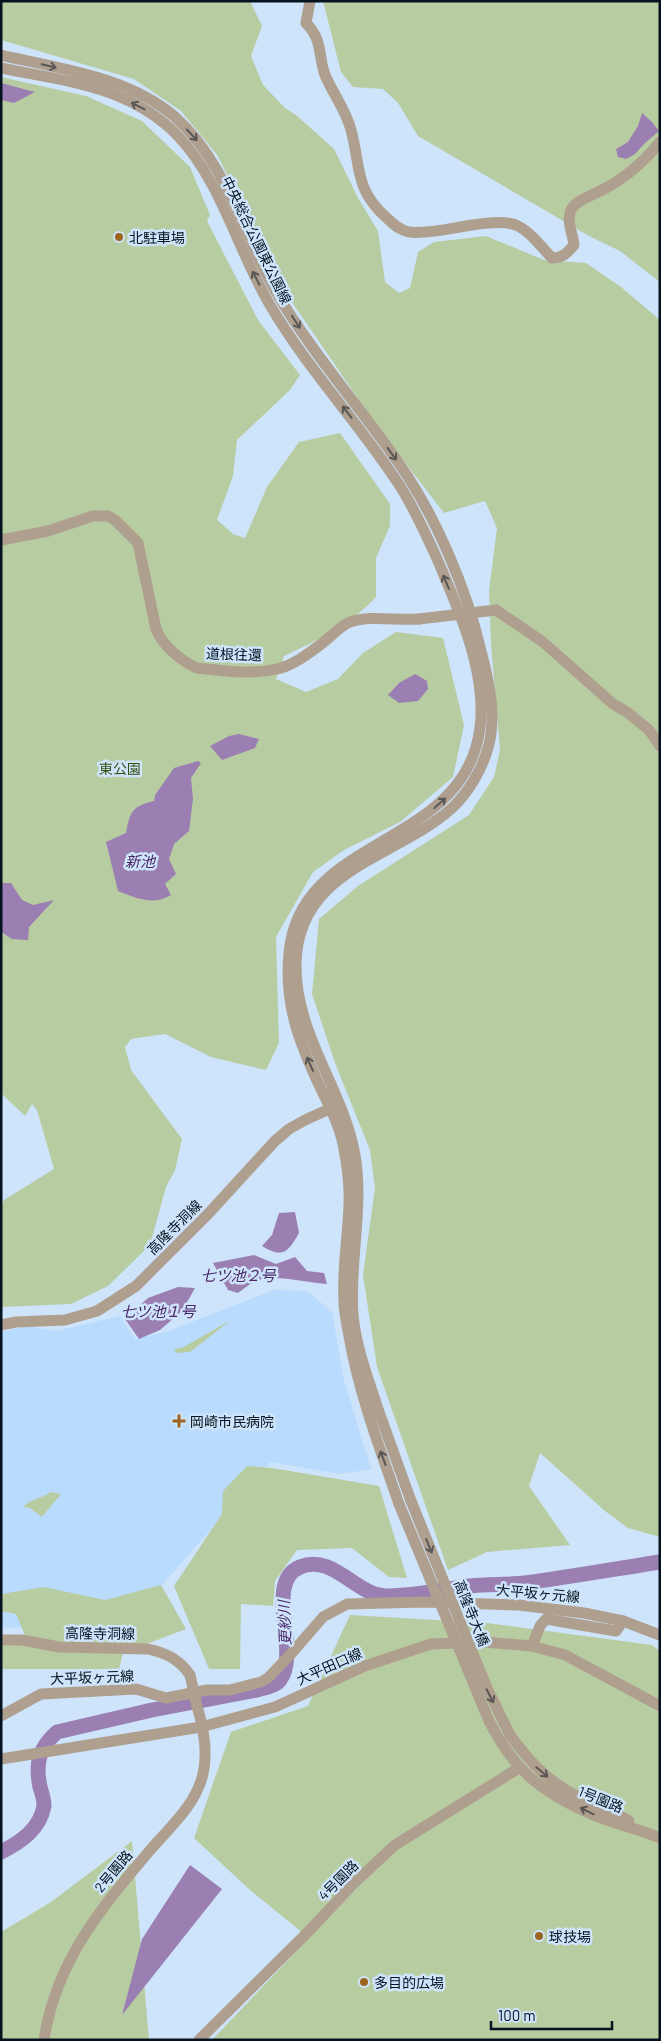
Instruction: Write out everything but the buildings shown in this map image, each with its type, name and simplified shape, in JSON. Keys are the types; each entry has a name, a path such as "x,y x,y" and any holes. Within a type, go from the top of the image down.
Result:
{"street":[{"path":"310,1 306,24 318,41 325,74 341,103 351,129 359,179 366,194 386,218 403,231 420,232 487,223 517,225 530,235 552,258 559,258 567,254 574,245 569,215 572,208 584,199 611,186 629,174 649,156 660,142"},
{"path":"1,56 107,80 135,91 157,104 176,119 198,142 219,172 251,244 276,292 402,468 427,511 449,555 478,636 492,709 492,734 488,751 468,790 452,808 430,824 358,865 338,879 320,897 299,937 296,969 302,1013 335,1107 342,1140 350,1207 343,1270 344,1307 355,1373 405,1502"},
{"name":"中央総合公園東公園線","path":"1,68 95,86 146,110 178,135 210,179 270,306 401,487 433,551 464,627 479,684 481,715 478,742 469,769 452,792 436,808 338,868 319,886 304,907 289,945 288,991 292,1018 305,1054 335,1107"},
{"name":"道根往還","path":"1,540 48,531 92,516 108,516 126,529 138,543 159,638 190,665 197,668 241,671 277,669 290,665 320,645 348,622 367,618 418,619 496,610 543,642 613,704 627,712 649,730 660,746"},
{"name":"高隆寺洞線","path":"1,1325 16,1322 65,1320 97,1311 136,1286 275,1141 305,1120 335,1107"},
{"name":"高隆寺大橋","path":"405,1502 489,1722 501,1744"},
{"name":"高隆寺大橋","path":"405,1502 486,1688 510,1735 530,1762 549,1778 576,1796 624,1818 654,1836"},
{"name":"大平坂ヶ元線","path":"1,1716 41,1694 136,1689 166,1698 208,1690 230,1690 261,1682 268,1678 291,1654 323,1617 347,1604 426,1602 520,1605 584,1613 623,1621 660,1635"},
{"path":"532,1646 540,1626 546,1619 616,1631 623,1621"},
{"name":"高隆寺洞線","path":"1,1640 22,1640 59,1647 155,1650 172,1657 183,1665 190,1675"},
{"name":"大平田口線","path":"1,1759 201,1727 275,1707 365,1666 431,1644 484,1642 532,1646 565,1655 660,1706"},
{"name":"2号園路","path":"44,2040 54,1993 66,1965 83,1936 106,1903 187,1809 196,1794 205,1760 201,1727 190,1675"},
{"name":"1号園路","path":"501,1744 518,1768 556,1796 592,1814 654,1836"},
{"name":"4号園路","path":"199,2040 307,1933 353,1884 395,1845 518,1768"}],"shaded area":[{"name":"岡崎市民病院","path":"274,1290 307,1291 332,1312 344,1380 371,1469 340,1474 270,1462 120,1633 1,1627 1,1332 27,1326 57,1331 120,1316 135,1339 166,1332"}],"green space":[{"path":"1,1 250,1 262,26 251,56 263,85 285,108 296,115 334,149 358,198 378,231 385,282 399,293 410,288 418,252 434,242 486,236 544,260 586,263 621,287 660,320 660,1537 628,1528 605,1511 540,1453 529,1486 570,1545 487,1552 448,1570 377,1367 363,1275 375,1188 370,1150 335,1063 312,994 319,919 358,886 469,815 494,777 500,750 491,644 489,591 497,528 485,501 444,513 377,426 276,279 218,156 181,111 134,79 1,40"},
{"path":"323,1 660,1 660,282 620,251 589,236 418,136 398,103 383,89 353,87 341,72"},
{"name":"東公園","path":"1,77 86,96 142,121 190,167 210,215 207,221 258,320 300,375 290,390 237,440 233,476 217,520 233,534 245,538 267,487 299,442 340,433 390,504 390,526 376,558 376,597 345,624 284,656 276,679 306,692 338,679 363,653 396,632 443,638 464,725 453,777 400,822 344,850 313,872 276,937 279,1043 266,1070 211,1057 165,1034 131,1039 125,1047 131,1070 182,1139 175,1170 166,1187 150,1245 108,1286 71,1304 1,1307 1,1205 4,1200 54,1169 37,1110 32,1104 25,1116 1,1093"},
{"path":"231,1320 190,1352 176,1353 174,1349 182,1348"},
{"path":"247,1466 272,1468 379,1486 407,1578 389,1577 352,1548 297,1550 275,1581 273,1606 241,1604 240,1669 209,1669 174,1586 222,1514 223,1491"},
{"path":"51,1492 61,1494 42,1517 30,1508 23,1507 30,1502"},
{"path":"161,1585 186,1629 123,1653 119,1669 1,1669 1,1643 28,1643 16,1614 1,1611 1,1594 44,1587 105,1600"},
{"path":"350,1615 487,1623 652,1645 660,1651 660,2040 212,2040 309,1938 250,1890 194,1838 231,1732 308,1706"},
{"path":"132,1841 149,2040 1,2040 1,1932 51,1902"}],"water":[{"path":"1,83 35,92 14,103 1,100"},
{"path":"642,113 659,131 635,154 626,159 618,157 616,149 628,142 638,126"},
{"path":"415,674 427,681 428,689 418,701 399,703 388,695 399,683"},
{"path":"239,734 259,739 255,748 222,760 210,746 229,736"},
{"name":"新池","path":"198,761 201,763 191,778 193,799 189,831 174,844 169,859 176,874 165,884 171,895 158,900 144,900 118,891 106,842 126,833 133,811 141,805 154,801 155,795 174,768"},
{"path":"1,883 11,883 22,900 33,905 54,900 29,927 28,940 12,939 1,932"},
{"path":"295,1212 299,1233 292,1245 280,1253 262,1246 272,1235 279,1213"},
{"name":"七ツ池２号","path":"254,1255 276,1264 295,1257 307,1271 324,1273 327,1284 283,1278 266,1278 254,1282 238,1293 228,1290 213,1263"},
{"name":"七ツ池１号","path":"178,1287 195,1288 182,1311 160,1330 139,1339 125,1319 148,1298"},
{"path":"190,1865 222,1889 122,2015 142,1939"}],"waterway":[{"name":"更紗川","path":"1,1852 16,1844 28,1834 42,1814 44,1804 38,1763 42,1750 57,1732 152,1710 259,1689 271,1686 280,1680 285,1668 287,1653 283,1602 284,1587 289,1575 300,1567 312,1564 323,1565 375,1594 396,1596 469,1586 525,1583 660,1562"}],"place":[{"name":"北駐車場","path":"119,237"},
{"name":"岡崎市民病院","path":"179,1421"},
{"name":"球技場","path":"539,1936"},
{"name":"多目的広場","path":"364,1982"}]}
